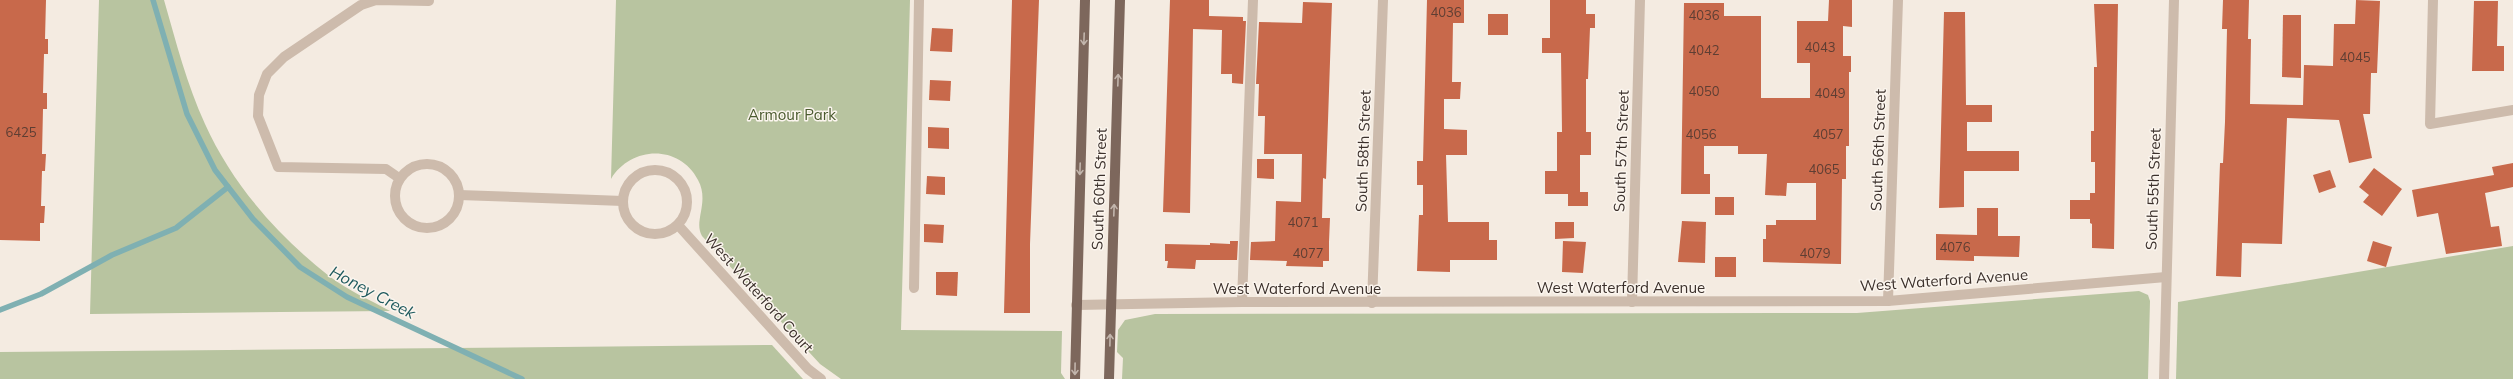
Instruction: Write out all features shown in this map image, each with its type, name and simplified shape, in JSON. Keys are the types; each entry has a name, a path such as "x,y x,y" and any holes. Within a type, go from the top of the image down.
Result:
{"main road":[{"name":"South 60th Street","path":"1075,379 1085,0"},
{"name":"South 60th Street","path":"1109,379 1120,0"}],"street":[{"path":"399,178 386,169 278,167 258,116 259,95 267,74 284,57 361,5 376,0 429,1"},
{"path":"914,288 919,0"},
{"path":"1242,302 1252,0"},
{"name":"South 58th Street","path":"1372,303 1383,0"},
{"name":"South 57th Street","path":"1632,302 1640,0"},
{"name":"South 56th Street","path":"1888,301 1898,0"},
{"name":"South 55th Street","path":"2164,379 2174,0"},
{"path":"2433,0 2430,124 2513,110"},
{"path":"421,164 434,164 451,174 455,180 459,195 456,209 450,218 439,226 429,228 416,226 406,221 398,212 394,201 395,187 399,178 409,168 421,164"},
{"path":"649,170 668,173 679,181 686,194 684,216 678,225 668,232 658,235 645,233 634,228 626,218 623,201 627,185 638,175 649,170"},
{"path":"459,195 623,201"},
{"name":"West Waterford Court","path":"678,225 808,369 821,379"},
{"name":"West Waterford Avenue","path":"1076,305 1242,302 1372,303 1888,301 2166,277"}],"green space":[{"path":"99,0 164,0 182,63 205,124 216,146 243,188 274,226 292,244 329,276 343,286 390,311 90,314"},
{"name":"Armour Park","path":"616,0 910,0 901,330 1062,331 1061,373 1065,379 841,379 820,364 702,236 699,224 702,203 701,188 698,180 690,168 679,160 667,155 642,155 630,160 620,168 611,179"},
{"path":"2513,246 2513,379 2176,379 2178,302"},
{"path":"2139,291 2148,295 2150,301 2148,379 1122,379 1123,358 1117,352 1118,330 1125,320 1155,314 1857,313"},
{"path":"772,345 803,379 0,379 0,352"}],"building":[{"path":"0,0 46,0 45,39 48,39 48,54 44,54 43,93 47,93 47,109 43,109 42,154 46,154 45,171 42,171 41,206 45,206 44,223 40,223 40,241 0,240"},
{"path":"1012,0 1039,0 1030,244 1030,313 1004,313"},
{"path":"1170,0 1209,0 1209,16 1243,17 1243,21 1246,21 1243,84 1232,83 1232,74 1221,74 1222,30 1193,29 1190,213 1163,212"},
{"path":"1427,0 1464,0 1464,23 1453,23 1452,82 1461,82 1460,99 1444,99 1444,129 1467,130 1467,155 1446,155 1448,222 1489,222 1489,240 1497,240 1497,260 1450,260 1450,272 1417,271 1419,215 1423,215 1423,185 1417,185 1417,161 1423,161"},
{"path":"1550,0 1586,0 1586,14 1595,14 1595,28 1590,28 1588,79 1586,79 1586,132 1591,132 1591,155 1580,155 1580,192 1588,192 1588,206 1568,206 1568,194 1545,194 1545,171 1557,171 1557,132 1562,132 1561,53 1542,53 1542,38 1550,38"},
{"path":"1829,0 1852,0 1852,27 1843,26 1843,56 1851,56 1851,72 1849,72 1849,146 1846,146 1846,179 1842,179 1841,264 1763,262 1763,239 1766,239 1766,225 1776,225 1776,220 1816,220 1816,183 1787,183 1786,196 1765,195 1767,154 1738,154 1738,146 1704,146 1704,174 1710,174 1710,194 1681,194 1684,3 1724,3 1724,16 1761,16 1761,98 1810,98 1810,63 1797,63 1797,21 1828,21"},
{"path":"2223,0 2249,0 2248,39 2251,39 2250,104 2303,105 2304,65 2333,66 2334,24 2355,24 2356,0 2380,1 2377,73 2371,73 2370,114 2363,114 2372,158 2349,163 2339,120 2287,118 2282,244 2242,243 2241,277 2216,276 2220,163 2223,163 2225,122 2227,29 2222,29"},
{"path":"2474,1 2498,1 2497,46 2504,46 2504,71 2472,71"},
{"path":"1303,2 1332,3 1326,179 1323,178 1322,218 1330,218 1329,261 1323,261 1323,267 1286,266 1287,261 1250,260 1251,242 1275,241 1276,201 1301,202 1302,154 1264,154 1265,116 1258,116 1259,84 1256,84 1259,22 1302,23"},
{"path":"2094,4 2118,4 2114,249 2092,248 2092,224 2090,223 2090,219 2070,219 2070,200 2090,200 2090,193 2095,193 2095,162 2091,162 2091,131 2094,131 2094,67 2097,67"},
{"path":"1944,12 1965,12 1966,105 1992,105 1992,122 1967,122 1967,151 2019,151 2019,171 1964,171 1964,207 1939,208"},
{"path":"1488,14 1508,14 1508,35 1488,35"},
{"path":"2283,15 2301,15 2301,78 2282,77"},
{"path":"932,28 953,29 952,52 930,51"},
{"path":"930,80 951,81 950,101 929,100"},
{"path":"928,127 949,128 949,149 928,148"},
{"path":"1257,159 1274,159 1274,179 1257,178"},
{"path":"2513,163 2513,187 2485,193 2491,227 2499,226 2502,246 2446,254 2438,213 2417,217 2412,190 2494,175 2492,167"},
{"path":"2374,168 2402,189 2382,216 2363,202 2369,195 2359,187"},
{"path":"2330,170 2336,187 2319,193 2313,175"},
{"path":"927,176 945,177 945,195 926,194"},
{"path":"1715,197 1734,197 1734,215 1715,215"},
{"path":"1977,208 1998,208 1998,236 2020,236 2019,257 1974,256 1974,261 1936,260 1936,234 1977,235"},
{"path":"1682,221 1706,222 1705,263 1678,262"},
{"path":"1555,222 1574,222 1574,238 1555,239"},
{"path":"924,224 944,225 943,243 924,242"},
{"path":"1230,241 1238,241 1237,260 1196,260 1195,269 1167,268 1168,261 1165,261 1165,244 1210,245 1210,243 1230,244"},
{"path":"1563,241 1586,242 1583,273 1562,272"},
{"path":"2373,241 2392,247 2386,267 2367,261"},
{"path":"1715,257 1736,257 1736,277 1715,277"},
{"path":"936,272 958,272 957,296 936,295"}],"waterway":[{"name":"Honey Creek","path":"153,0 187,114 215,170 253,219 300,267 347,297 522,379"},
{"path":"0,310 41,294 112,255 176,228 228,187"}]}
